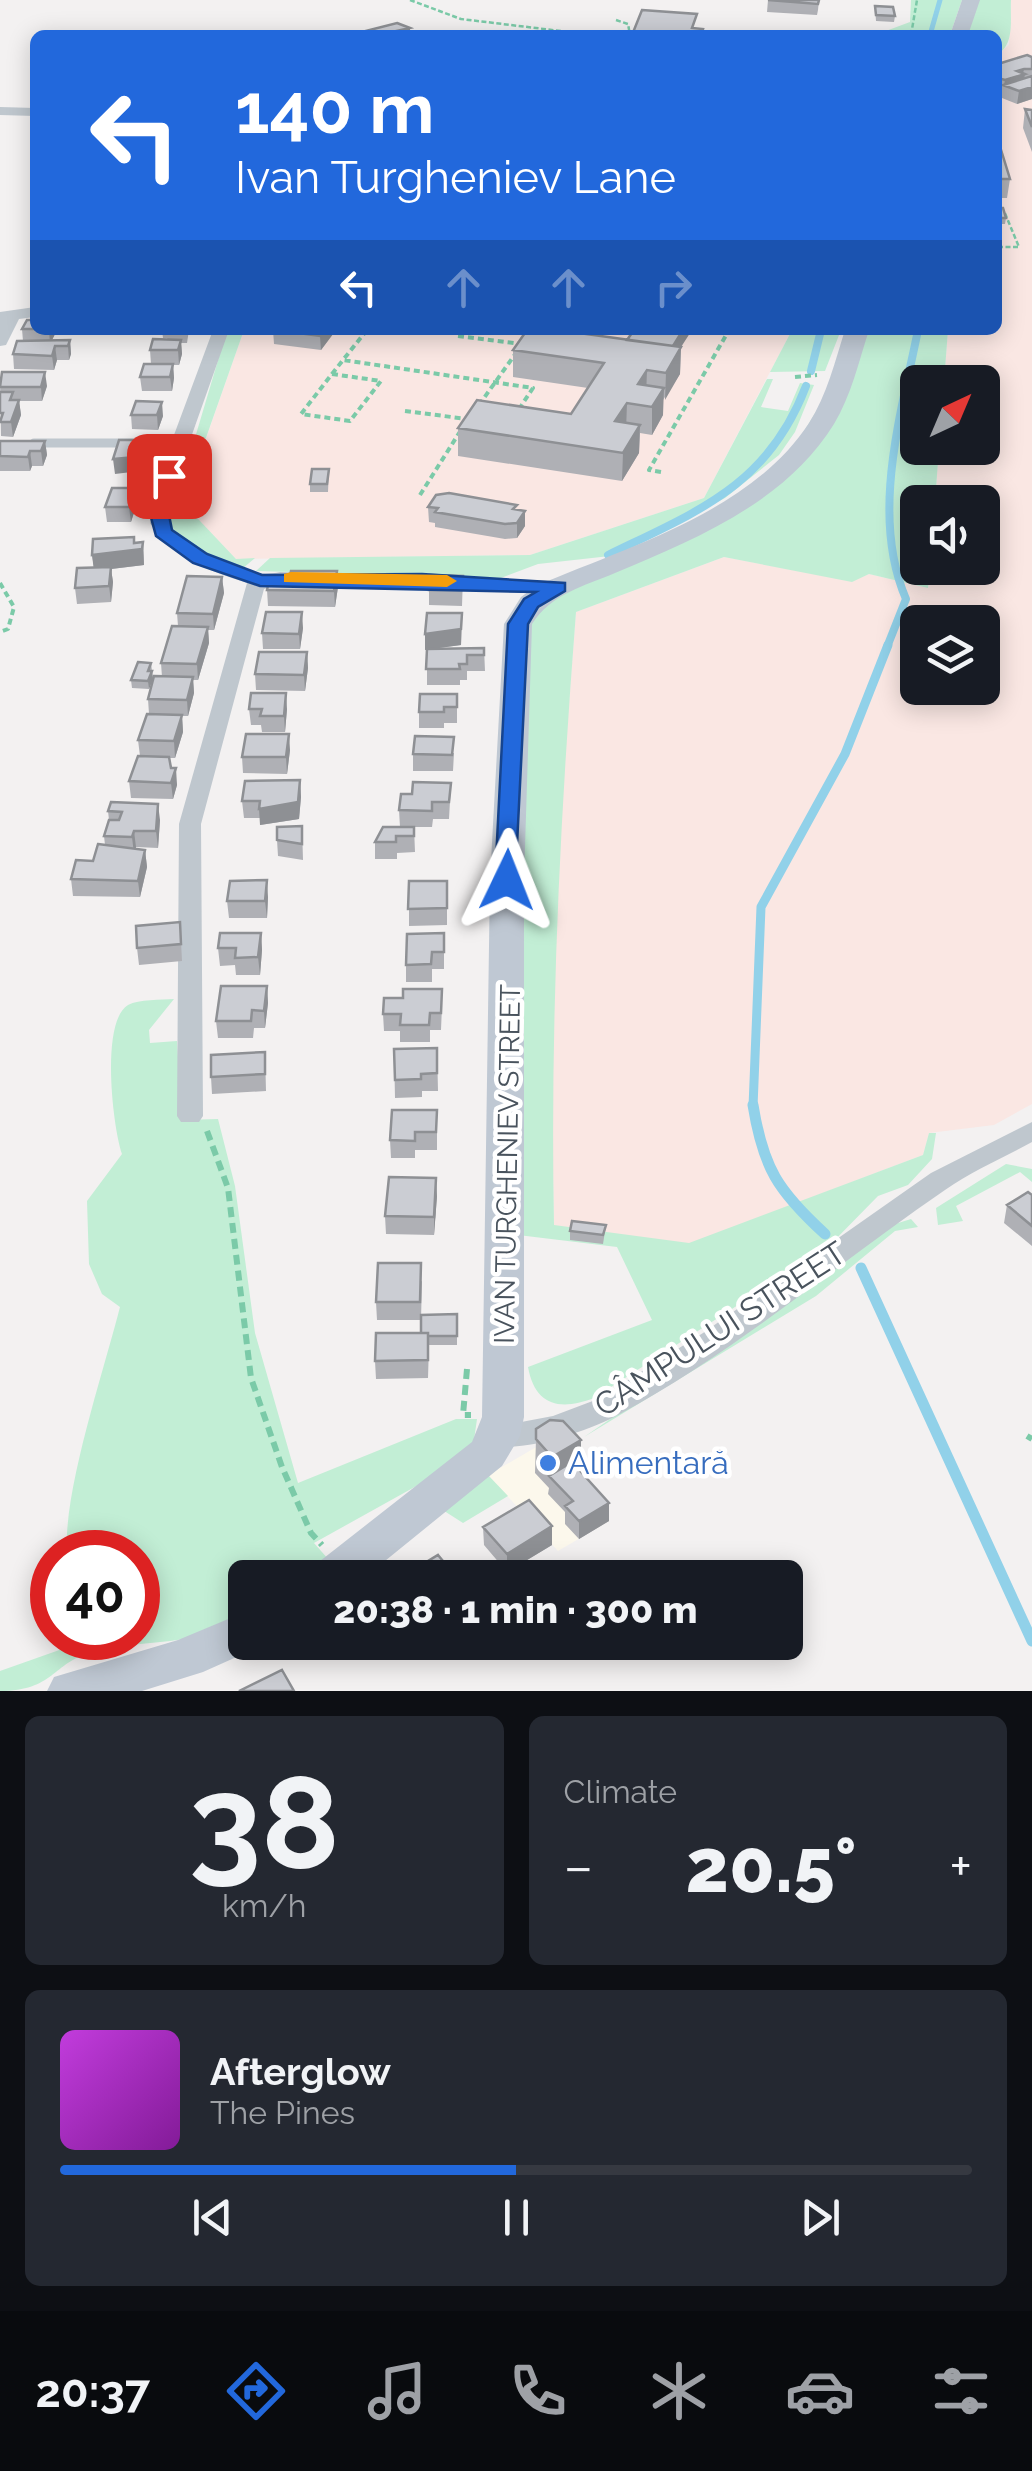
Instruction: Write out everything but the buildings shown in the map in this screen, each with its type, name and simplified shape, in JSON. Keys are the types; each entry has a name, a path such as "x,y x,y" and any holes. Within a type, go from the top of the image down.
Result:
{"street":[{"path":"961,30 971,0"},
{"path":"0,111 30,112"},
{"path":"0,340 6,316"},
{"path":"219,335 159,510 163,532 200,558 260,580 474,581 547,593 701,520 780,472 820,426 855,335"},
{"path":"190,1116 190,824 252,591 260,580"},
{"name":"IVAN TURGHENIEV STREET","path":"499,1436 504,1384 507,880 518,624 547,593"},
{"name":"CÂMPULUI STREET","path":"499,1436 556,1427 608,1408 713,1341 940,1180 1026,1142"},
{"path":"353,1560 487,1454 499,1436"},
{"path":"71,1691 187,1658 228,1640"}],"lane":[{"path":"20,443 180,443"}],"path":[{"path":"410,0 460,19 552,30"},
{"path":"912,30 918,0"},
{"path":"616,20 628,24 629,30"},
{"path":"1002,247 1019,246 1004,210"},
{"path":"332,374 381,382 350,421 300,414 363,335"},
{"path":"660,472 649,470 727,335"},
{"path":"458,336 532,345"},
{"path":"420,495 523,342"},
{"path":"343,360 534,388 517,412"},
{"path":"528,387 532,380"},
{"path":"406,411 468,419"},
{"path":"0,583 14,607 8,630 0,632"},
{"path":"190,1116 207,1130 228,1188 251,1378 282,1467 311,1533 329,1560"}],"shaded area":[{"path":"1011,0 1032,0 1032,1104 994,1125 929,1133 923,1155 689,1244 554,1226 551,1057 557,859 576,612 724,557 852,581 869,574 900,581 900,585 928,588 1000,585 1000,485 936,485 938,465 1000,465 1000,365 945,365 948,335 1002,335 1002,51 1009,45"},
{"path":"242,335 789,335 704,498 530,555 236,559 183,504"},
{"path":"538,1446 609,1521 558,1551 488,1475"}],"green space":[{"path":"911,0 962,0 952,30 888,30 910,22"},
{"path":"978,0 1011,0 1009,38 1002,51 1002,30 969,30"},
{"path":"226,335 242,335 183,503 236,559 255,558 242,569 183,543 165,519 189,458"},
{"path":"789,335 839,335 825,371 770,372"},
{"path":"863,335 948,335 945,365 900,365 900,465 938,465 936,485 900,485 900,581 869,574 852,582 724,557 576,612 558,918 554,1225 689,1243 923,1155 929,1133 936,1133 932,1159 908,1185 878,1196 828,1247 594,1398 570,1404 543,1397 531,1380 528,1367 652,1320 617,1247 518,1235 526,630 545,602 770,487"},
{"path":"767,379 773,379 761,407 788,411 800,383 814,385 795,432 779,455 725,498 610,556 538,564 501,578 256,571 270,558 530,555 704,498"},
{"path":"174,999 149,1030 150,1043 177,1041 182,1120 218,1119 235,1186 255,1333 298,1483 456,1419 477,1419 473,1447 438,1474 314,1543 329,1560 228,1560 228,1627 160,1642 160,1530 67,1530 78,1465 120,1307 102,1294 89,1264 87,1201 122,1154 111,1076 114,1032 119,1015 128,1005"},
{"path":"1006,1164 1032,1169 1032,1182 1020,1172 956,1206 963,1221 938,1225 936,1208"},
{"path":"911,1219 918,1227 895,1231 816,1296 584,1437 895,1224"},
{"path":"488,1475 508,1496 463,1523 438,1507"},
{"path":"31,1660 74,1660 42,1682 18,1690 0,1691 0,1671"}],"waterway":[{"path":"931,30 940,0"},
{"path":"811,371 820,335"},
{"path":"887,647 906,599 895,567 889,499 897,430 917,335"},
{"path":"608,555 700,509 750,472 772,448 806,386"},
{"path":"753,1105 761,907 845,754 888,645"},
{"path":"753,1105 762,1146 775,1177 795,1205 825,1234"},
{"path":"861,1268 1032,1641"}],"slow traffic":[{"path":"291,578 447,581"}],"place":[{"name":"Alimentară","path":"548,1463"}],"route":[{"path":"169,476 159,510 158,523 163,532 200,558 260,580 422,580 558,587 536,598 518,624 507,880"}]}
